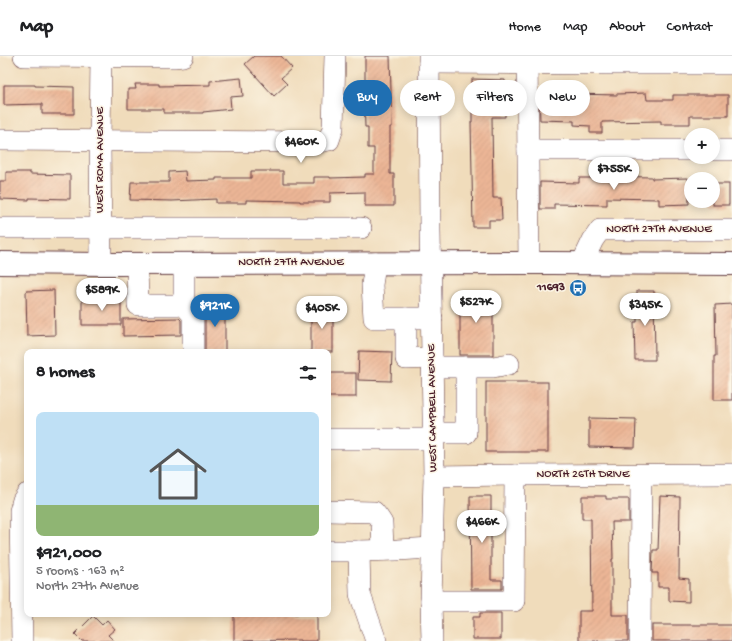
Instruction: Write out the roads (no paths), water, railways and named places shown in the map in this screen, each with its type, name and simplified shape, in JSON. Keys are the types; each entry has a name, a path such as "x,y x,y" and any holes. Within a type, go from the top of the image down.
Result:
{"main road":[{"name":"NORTH 27TH AVENUE","path":"0,263 732,264"}],"street":[{"path":"24,56 183,56"},
{"name":"WEST ROMA AVENUE","path":"101,56 101,264"},
{"path":"0,140 319,142 328,140 333,128 335,56"},
{"path":"429,59 698,60 732,64"},
{"name":"WEST CAMPBELL AVENUE","path":"429,59 430,263 434,476 431,601 432,641"},
{"path":"527,60 529,263"},
{"path":"528,150 684,150"},
{"path":"720,150 732,150"},
{"path":"0,228 361,228"},
{"name":"NORTH 27TH AVENUE","path":"582,263 592,240 600,230 732,230"},
{"path":"374,263 372,285 374,318 432,318"},
{"path":"137,264 138,305 184,305"},
{"path":"184,264 184,305 193,315 194,349"},
{"path":"406,318 406,359 466,367 493,367 509,364"},
{"path":"331,439 433,436 466,433 466,367"},
{"path":"431,601 514,601 515,474"},
{"name":"NORTH 26TH DRIVE","path":"434,476 515,474 732,474"},
{"path":"640,641 641,474"},
{"path":"22,641 20,511 24,500"},
{"path":"331,511 374,512 382,523 383,550"},
{"path":"331,551 432,548"},
{"path":"359,551 360,594 376,641"}],"place":[{"name":"11693","path":"578,288"}]}
